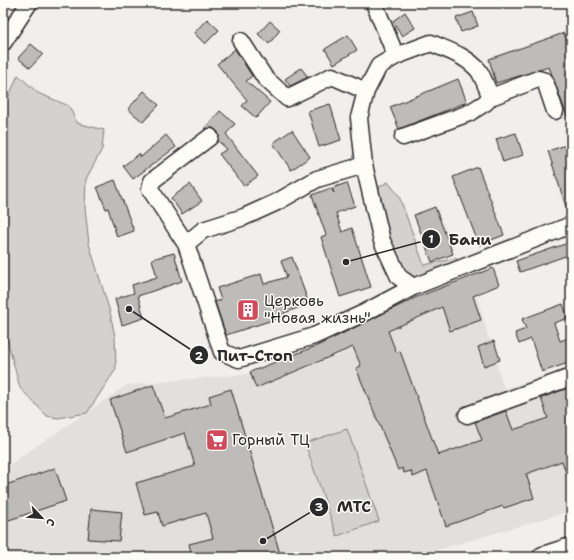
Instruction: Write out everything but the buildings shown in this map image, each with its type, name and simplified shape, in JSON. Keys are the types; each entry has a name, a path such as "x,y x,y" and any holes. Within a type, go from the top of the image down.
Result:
{"main road":[{"path":"543,557 571,548"}],"street":[{"path":"3,43 29,3"},
{"path":"374,3 396,56"},
{"path":"241,41 265,78 287,98 332,76 366,91"},
{"path":"413,287 399,277 382,241 364,165 359,118 366,91 379,66 396,56 431,43 459,55 471,63 479,72 491,97"},
{"path":"403,137 469,113 485,103 491,97 538,79 545,80 555,111"},
{"path":"210,137 152,182 150,189 186,244 222,352 239,359 314,336 364,313 413,287 571,225"},
{"path":"186,244 203,230 244,218 317,180 364,165"},
{"path":"467,415 571,377"}],"shaded area":[{"path":"18,75 38,93 69,106 77,123 104,130 102,149 86,179 85,208 89,244 110,312 115,337 116,369 87,413 58,418 47,416 20,388 3,329 3,110"},
{"path":"388,182 399,196 424,265 456,258 460,264 431,277 409,277 396,257 384,223 379,187"},
{"path":"476,294 504,389 571,367 571,511 413,557 3,557 3,469 127,385 257,373 261,386 326,360 425,314"},
{"path":"347,429 379,521 337,536 305,443"}],"place":[{"name":"Бани","path":"346,262"},
{"name":"Пит-Стоп","path":"129,309"},
{"name":"Церковь \"Новая жизнь\"","path":"248,310"},
{"name":"Горный ТЦ","path":"217,440"},
{"name":"МТС","path":"263,541"}]}
